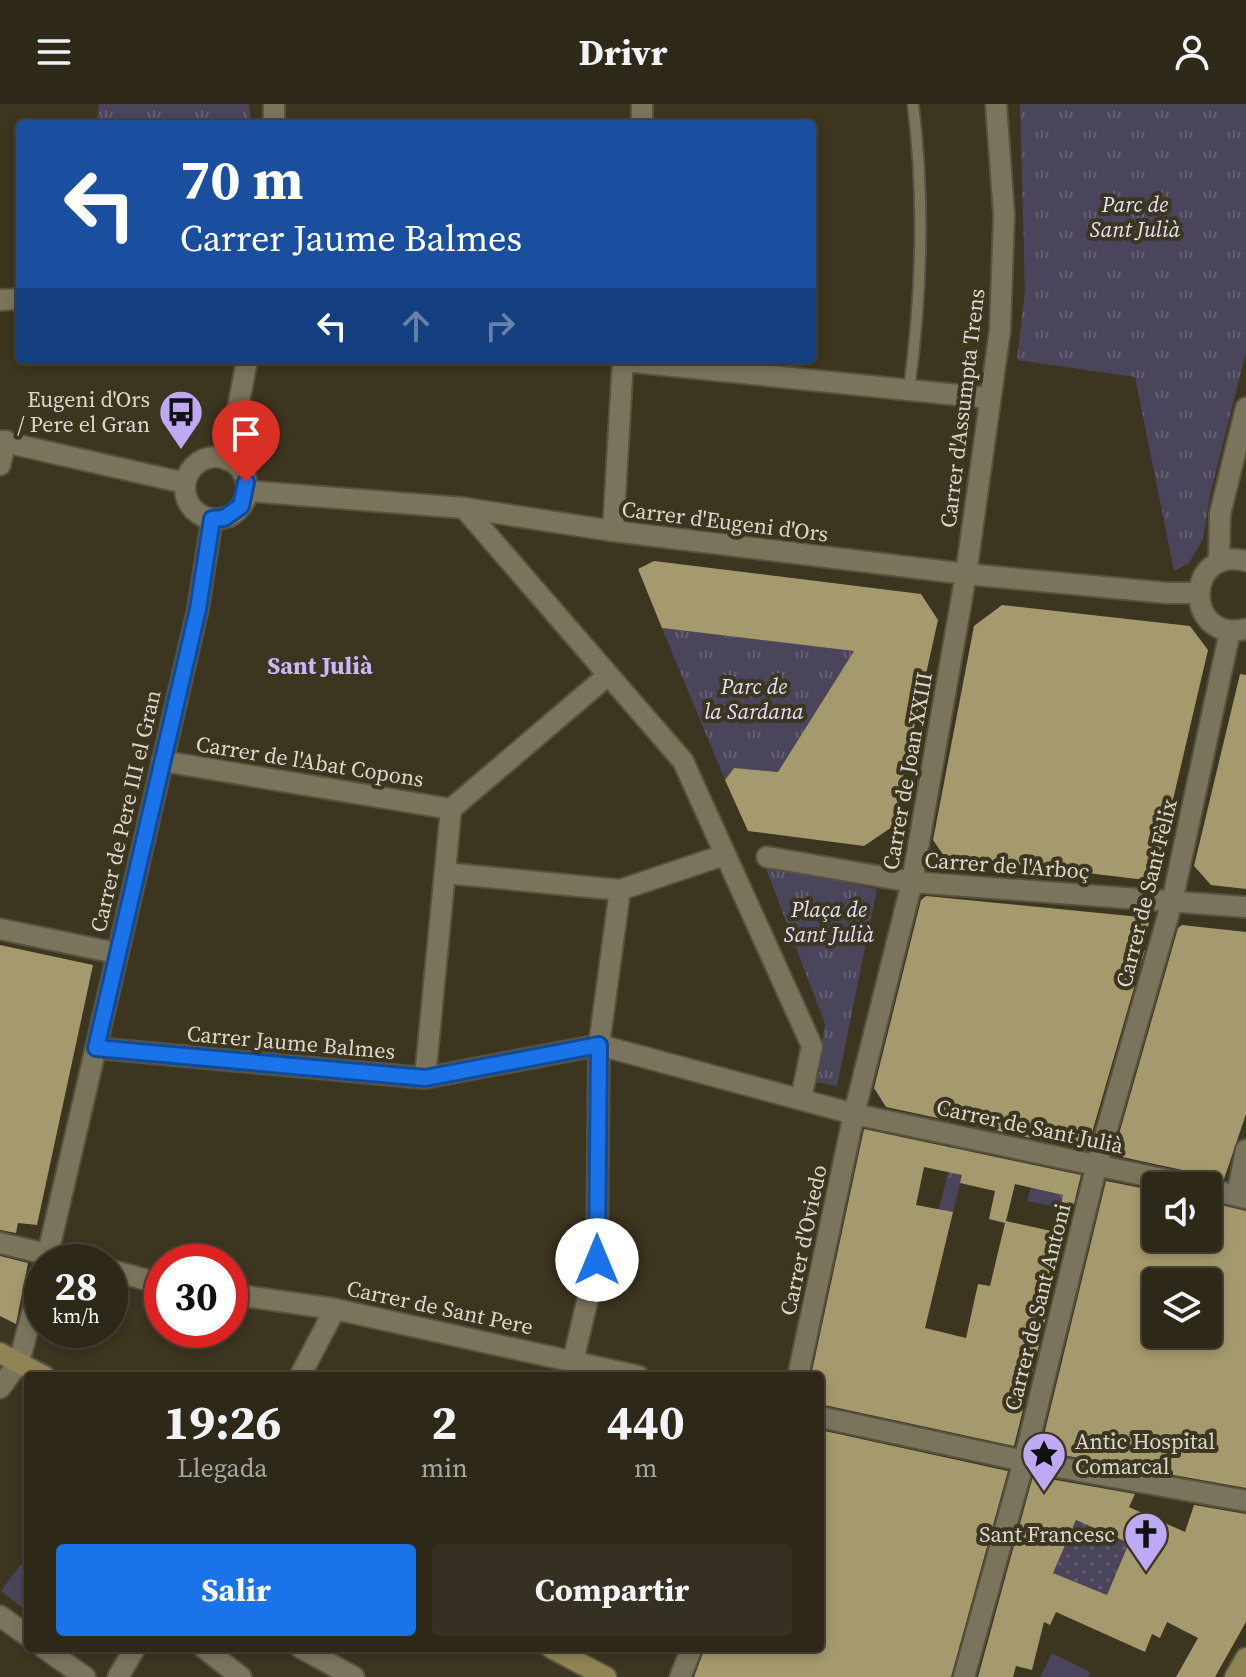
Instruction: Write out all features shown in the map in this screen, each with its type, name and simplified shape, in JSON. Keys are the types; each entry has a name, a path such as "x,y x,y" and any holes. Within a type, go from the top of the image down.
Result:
{"street":[{"name":"Carrer d'Assumpta Trens","path":"966,574 988,398 1000,330 1004,215 996,104"},
{"path":"228,460 246,364"},
{"path":"613,531 623,364"},
{"path":"661,364 988,398"},
{"path":"1219,562 1220,514 1246,408"},
{"path":"0,465 3,441 185,483"},
{"path":"203,460 228,460 238,467 247,491 234,514 212,519 191,507 185,483 188,473 203,460"},
{"name":"Carrer d'Eugeni d'Ors","path":"247,491 464,508 613,531 966,574 1167,593 1198,593"},
{"path":"464,508 683,761 812,1046 801,1099"},
{"name":"Carrer de Pere III el Gran","path":"50,1244 198,609 212,519"},
{"path":"1238,630 1210,622 1199,603 1198,593 1201,580 1219,562 1235,558 1246,561"},
{"name":"Carrer de Joan XXIII","path":"854,1114 912,882 966,574"},
{"name":"Carrer de Sant Fèlix","path":"1097,1164 1172,902 1238,630"},
{"path":"425,1078 451,809 607,676"},
{"name":"Carrer de l'Abat Copons","path":"162,761 451,809"},
{"path":"445,873 620,890 724,855"},
{"name":"Carrer de l'Arboç","path":"767,857 912,882 1246,907"},
{"path":"573,1361 597,1260 599,1045 620,890"},
{"path":"0,929 116,953"},
{"name":"Carrer Jaume Balmes","path":"96,1048 425,1078 599,1045 854,1114"},
{"name":"Carrer de Sant Julià","path":"854,1114 1142,1174"},
{"name":"Carrer d'Oviedo","path":"799,1372 854,1114"},
{"path":"1222,1192 1242,1197 1246,1150"},
{"name":"Carrer de Sant Antoni","path":"964,1677 1024,1461 1097,1164"},
{"path":"0,1243 24,1251"},
{"name":"Carrer de Sant Pere","path":"248,1297 335,1309 621,1372"},
{"path":"302,1372 335,1309"},
{"path":"0,1388 19,1362 24,1343"},
{"path":"0,1353 37,1372"},
{"path":"824,1418 1024,1461 1246,1501"},
{"path":"0,1616 24,1633"},
{"path":"50,1652 85,1677"},
{"path":"118,1677 133,1652"},
{"path":"209,1652 241,1677"},
{"path":"308,1652 354,1677"},
{"path":"559,1652 606,1677"},
{"path":"680,1677 690,1652"},
{"path":"1235,1677 1246,1658"}],"lane":[{"path":"909,390 919,315 922,177 913,104"}],"green space":[{"path":"99,104 249,104 250,120 97,120"},
{"name":"Parc de Sant Julià","path":"1020,104 1246,104 1246,352 1210,495 1203,539 1189,563 1174,571 1135,377 1017,360 1025,290"},
{"name":"Parc de la Sardana","path":"662,628 854,651 778,772 734,768 725,780"},
{"name":"Plaça de Sant Julià","path":"765,866 877,889 837,1086 815,1082 825,1024"},
{"path":"955,1143 969,1146 953,1213 939,1209"},
{"path":"1031,1187 1080,1199 1078,1211 1027,1201"},
{"path":"1076,1520 1129,1543 1107,1595 1053,1573"},
{"path":"24,1560 24,1609 1,1591"},
{"path":"1052,1653 1090,1672 1088,1677 1040,1677"}],"building":[{"path":"654,561 921,594 938,620 892,827 864,846 748,831 725,780 734,768 778,772 854,651 662,628 638,569"},
{"path":"1002,605 1190,626 1208,650 1154,881 944,856 933,840 974,626"},
{"path":"1240,674 1246,675 1246,889 1211,885 1194,866"},
{"path":"926,896 1150,918 1142,952 1145,950 1087,1150 886,1107 874,1088 921,900"},
{"path":"1182,925 1246,932 1246,1114 1224,1179 1222,1172 1192,1172 1113,1155 1178,928"},
{"path":"0,945 93,965 37,1225 18,1223 16,1233 0,1230"},
{"path":"864,1129 1081,1175 1014,1446 824,1405 824,1372 812,1372","holes":["924,1167 962,1175 960,1183 995,1191 989,1219 1005,1223 990,1286 978,1284 966,1338 925,1328 953,1212 916,1205","1015,1184 1063,1195 1056,1232 1006,1221"]},
{"path":"1106,1181 1142,1188 1142,1252 1222,1252 1222,1205 1246,1211 1246,1488 1040,1451"},
{"path":"0,1256 24,1262 24,1283 16,1324 0,1316"},
{"path":"824,1431 1008,1471 951,1677 694,1677 703,1652 824,1652"},
{"path":"1033,1476 1135,1494 1129,1507 1185,1532 1194,1505 1246,1514 1246,1622 1215,1677 1176,1677 1198,1638 1167,1622 1160,1638 1152,1634 1145,1652 1056,1612 1050,1625 1044,1622 1032,1670 1016,1666 1013,1677 978,1677","holes":["1076,1520 1129,1543 1107,1595 1053,1573"]}],"place":[{"name":"Eugeni d'Ors / Pere el Gran","path":"181,451"},
{"name":"Antic Hospital Comarcal","path":"1044,1493"},
{"name":"Sant Francesc","path":"1146,1573"}],"district":[{"name":"Sant Julià","path":"320,665"}],"route":[{"path":"246,482 246,497 234,514 212,519 198,609 96,1048 425,1078 599,1045 597,1260"}]}
